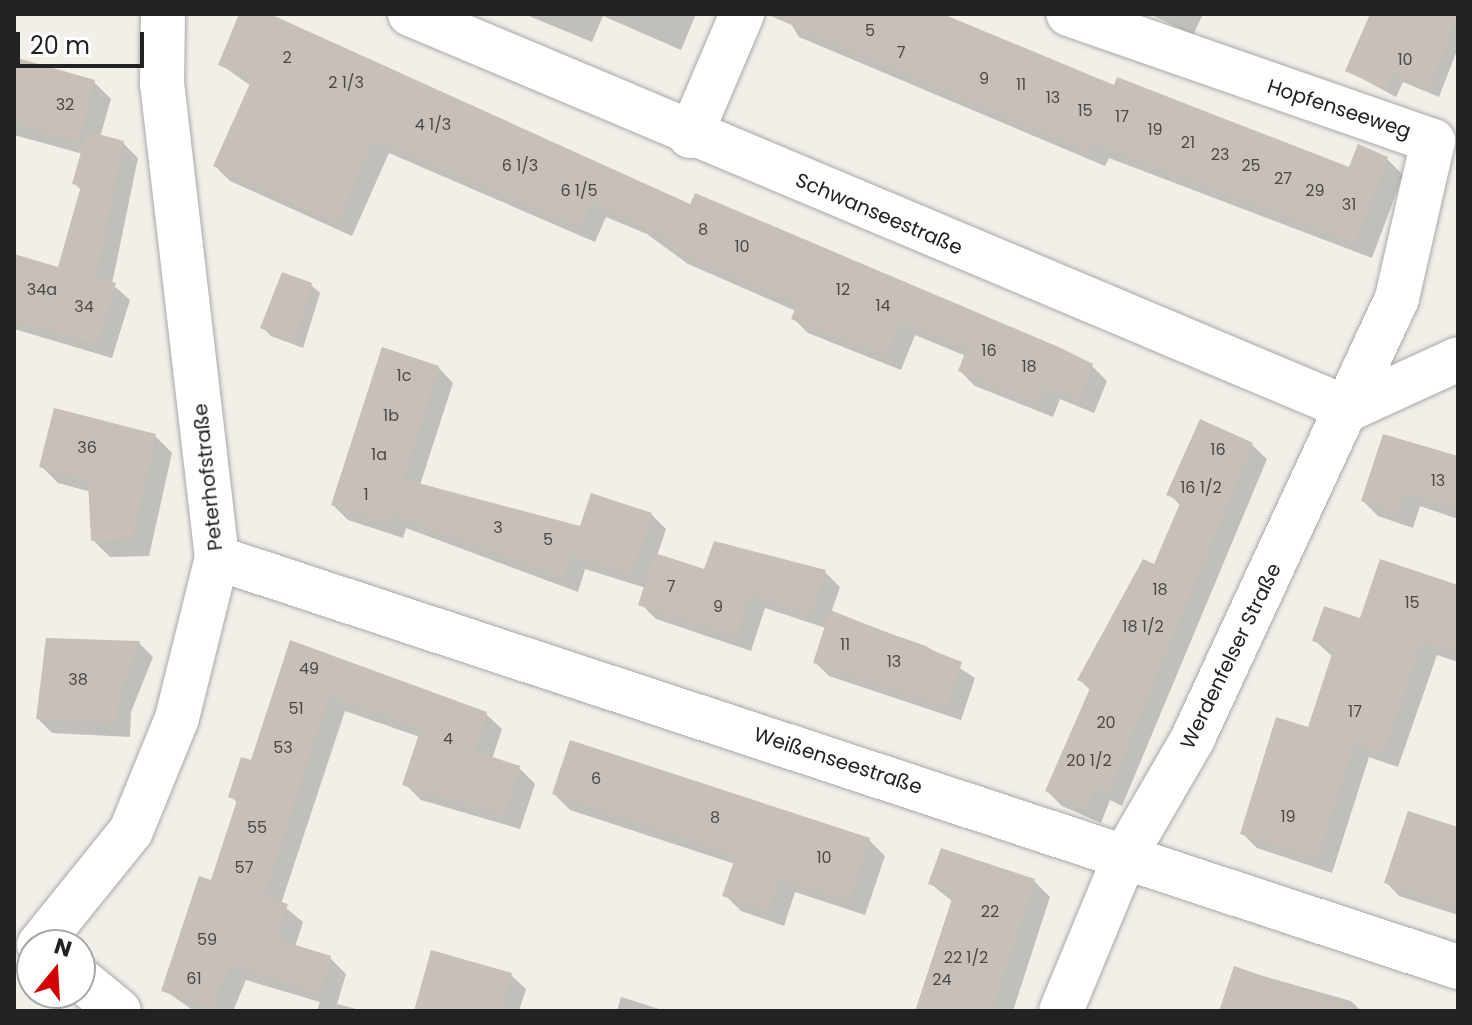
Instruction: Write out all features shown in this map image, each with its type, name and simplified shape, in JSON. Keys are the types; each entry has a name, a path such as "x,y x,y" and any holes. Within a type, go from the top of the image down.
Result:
{"street":[{"name":"Peterhofstraße","path":"50,929 131,831 177,718 217,558 162,85 163,14"},
{"name":"Schwanseestraße","path":"410,14 690,136 1349,409"},
{"path":"690,136 742,14"},
{"name":"Hopfenseeweg","path":"1069,14 1433,141 1397,298 1349,409"},
{"path":"1349,409 1458,359"},
{"name":"Werdenfelser Straße","path":"1061,1011 1126,854 1192,740 1349,409"},
{"name":"Weißenseestraße","path":"217,558 1126,854 1458,967"},
{"path":"96,992 119,1011"}],"building":[{"path":"239,14 270,14 690,204 695,193 1061,348 1093,364 1079,399 1045,386 1038,404 958,371 967,348 900,322 886,356 791,319 797,304 671,249 674,241 629,219 591,203 580,228 374,139 337,223 271,194 213,166 252,79 218,65"},
{"path":"766,14 943,14 1114,85 1117,77 1349,167 1358,144 1388,157 1355,243 1092,143 1088,151"},
{"path":"1370,14 1458,14 1429,89 1393,73 1386,89 1345,71"},
{"path":"14,57 95,80 78,142 14,123"},
{"path":"87,131 124,141 96,277 116,283 97,344 14,321 14,254 58,267 81,186 72,184"},
{"path":"282,272 312,283 295,341 260,328"},
{"path":"382,347 439,366 403,479 580,526 591,493 652,513 631,575 570,555 563,578 391,514 388,524 331,505"},
{"path":"54,408 156,434 132,539 91,541 88,480 39,467"},
{"path":"1200,419 1253,443 1108,792 1095,787 1086,809 1045,791 1091,686 1077,680 1143,559 1154,564 1181,501 1166,495"},
{"path":"1383,434 1458,456 1458,510 1405,493 1398,514 1361,501"},
{"path":"714,541 826,570 811,615 750,594 736,637 638,605 655,553 704,569"},
{"path":"1380,559 1458,585 1458,653 1422,641 1383,753 1354,743 1317,859 1240,834 1276,717 1308,727 1334,648 1312,641 1324,606 1360,618"},
{"path":"830,610 962,662 947,707 813,663"},
{"path":"46,638 140,641 118,697 117,723 36,719"},
{"path":"290,640 487,712 474,751 520,766 504,815 402,785 421,728 329,697 263,896 288,904 276,939 331,956 320,993 230,965 212,1008 161,991 199,876 211,880 237,800 228,797 241,757 251,760"},
{"path":"570,740 870,838 849,901 779,878 768,911 722,896 736,855 552,794"},
{"path":"1408,811 1458,827 1458,908 1384,883"},
{"path":"941,848 1035,879 992,1011 915,1011 954,893 928,884"},
{"path":"431,950 512,973 501,1011 414,1011"},
{"path":"1234,966 1349,1006 1348,1011 1219,1011"}]}
